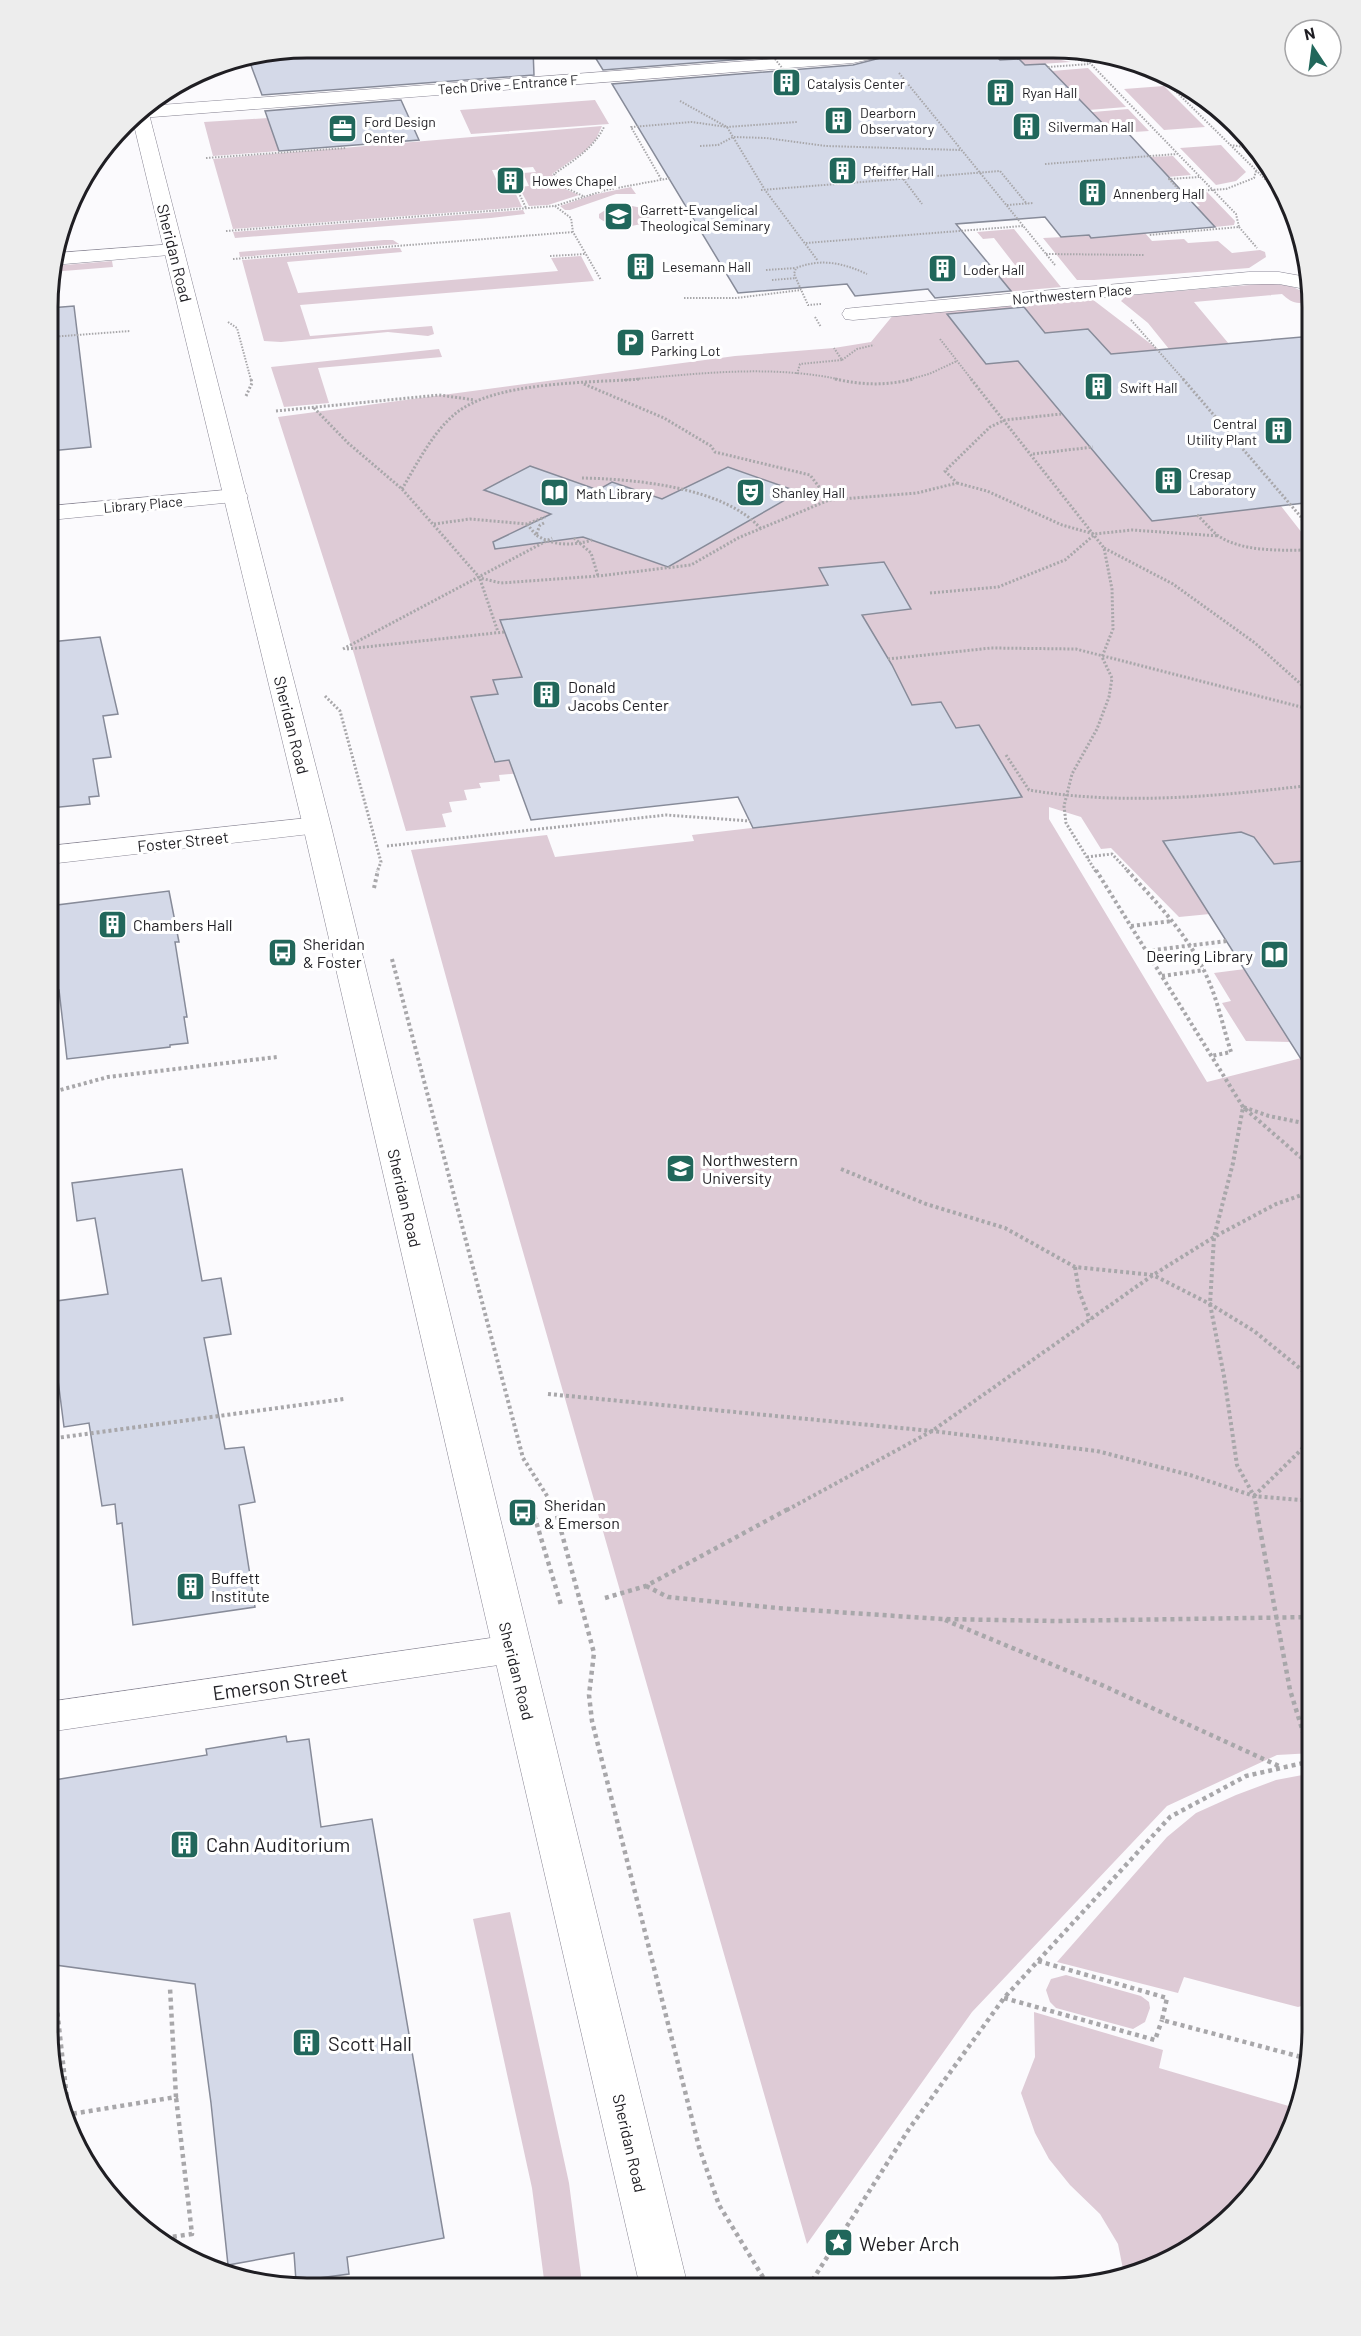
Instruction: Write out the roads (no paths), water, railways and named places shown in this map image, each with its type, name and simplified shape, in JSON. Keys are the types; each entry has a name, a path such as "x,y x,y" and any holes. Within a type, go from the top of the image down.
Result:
{"main road":[{"name":"Tech Drive - Entrance F","path":"156,110 853,58"},
{"name":"Sheridan Road","path":"142,121 317,826 662,2278"},
{"path":"63,258 174,250"},
{"name":"Northwestern Place","path":"853,314 1249,278 1300,277"},
{"name":"Library Place","path":"58,512 236,496"},
{"name":"Foster Street","path":"58,854 317,826"},
{"name":"Emerson Street","path":"58,1716 512,1649"}],"place":[{"name":"Catalysis Center","path":"786,83"},
{"name":"Ryan Hall","path":"1001,92"},
{"name":"Dearborn Observatory","path":"839,120"},
{"name":"Silverman Hall","path":"1027,126"},
{"name":"Ford Design Center","path":"343,129"},
{"name":"Pfeiffer Hall","path":"842,170"},
{"name":"Howes Chapel","path":"511,180"},
{"name":"Annenberg Hall","path":"1092,193"},
{"name":"Garrett-Evangelical Theological Seminary","path":"619,217"},
{"name":"Lesemann Hall","path":"641,266"},
{"name":"Loder Hall","path":"942,269"},
{"name":"Garrett Parking Lot","path":"630,342"},
{"name":"Swift Hall","path":"1099,387"},
{"name":"Central Utility Plant","path":"1278,431"},
{"name":"Cresap Laboratory","path":"1168,481"},
{"name":"Shanley Hall","path":"751,492"},
{"name":"Math Library","path":"555,493"},
{"name":"Donald Jacobs Center","path":"547,695"},
{"name":"Chambers Hall","path":"112,924"},
{"name":"Sheridan & Foster","path":"282,952"},
{"name":"Deering Library","path":"1274,955"},
{"name":"Northwestern University","path":"681,1168"},
{"name":"Sheridan & Emerson","path":"523,1513"},
{"name":"Buffett Institute","path":"190,1586"},
{"name":"Cahn Auditorium","path":"185,1844"},
{"name":"Scott Hall","path":"307,2043"},
{"name":"Weber Arch","path":"838,2243"}]}
